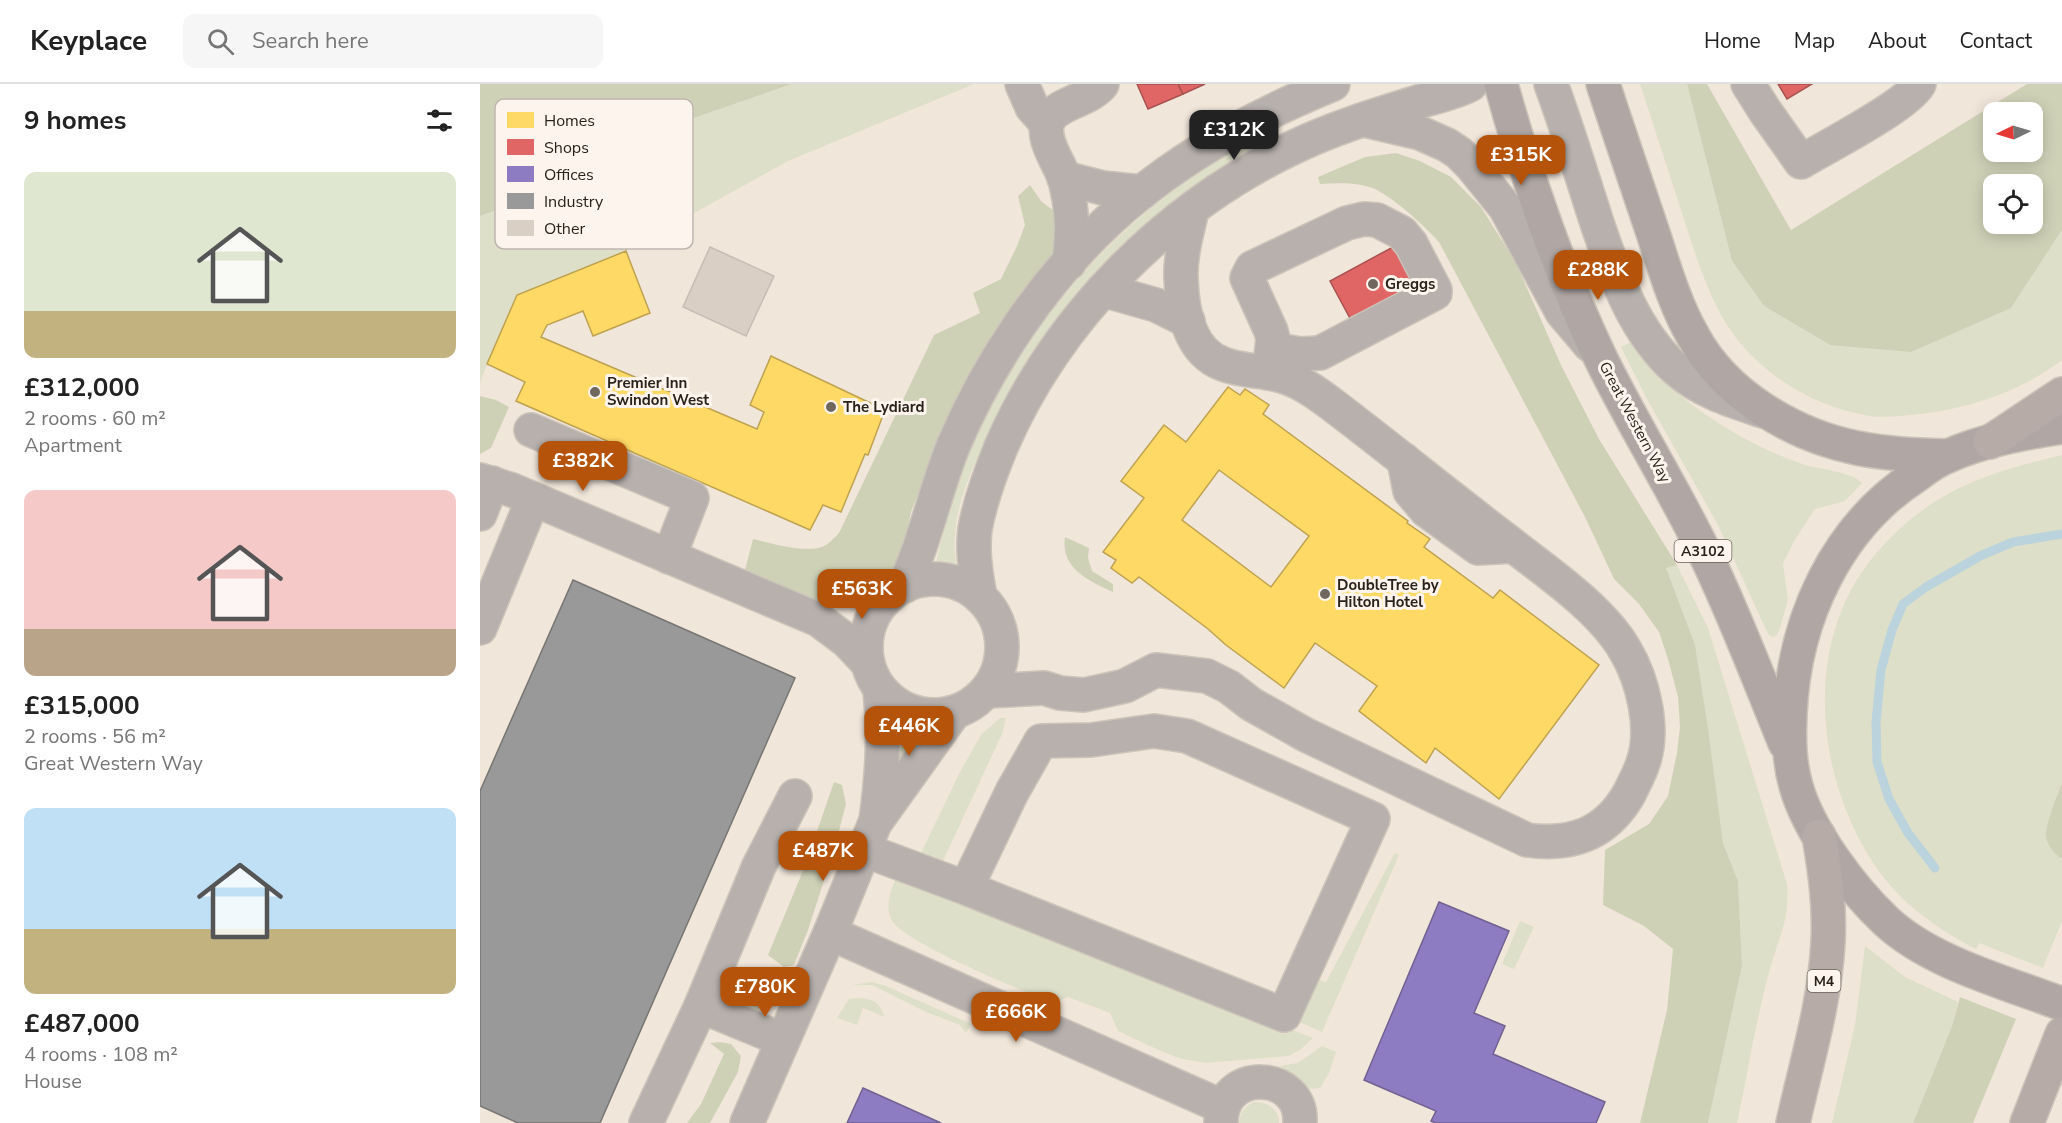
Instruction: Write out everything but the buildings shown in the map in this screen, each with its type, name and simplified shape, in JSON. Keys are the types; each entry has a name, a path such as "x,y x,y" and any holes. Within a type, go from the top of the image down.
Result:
{"highway":[{"path":"1990,441 2062,394"},
{"name":"M4","path":"1793,1123 1817,1016 1828,942 1828,898 1819,836"},
{"path":"2027,1123 2062,1034"}],"main road":[{"name":"Great Western Way","path":"1501,84 1542,219 1566,282 1601,358 1710,564 1789,753"},
{"path":"1604,84 1673,292 1693,337 1732,384 1768,413 1808,433 1855,448 1947,456"},
{"path":"2062,427 1990,441 1947,456 1907,481 1873,511 1848,539 1826,574 1808,617 1795,664 1789,753 1797,789 1819,836 1851,882 1887,922 1927,950 1969,969 2062,1004"}],"street":[{"path":"1022,84 1032,106 1047,124 1052,154 1064,178 1072,230 1069,263"},
{"path":"1047,124 1056,112 1091,94 1102,84"},
{"path":"980,597 974,557 975,530 982,498 995,462 1014,417 1043,369 1077,321 1103,290 1153,241 1211,195 1249,170 1292,148 1362,120 1471,84"},
{"path":"1551,84 1619,287 1646,335 1677,370 1695,383 1728,400 1768,413"},
{"path":"1748,84 1801,162 1888,110 1910,95 1919,84"},
{"path":"905,585 954,444 979,393 1006,345 1069,263 1108,221 1142,192 1203,149 1275,109 1319,88"},
{"path":"1362,120 1420,133 1460,153 1505,207 1562,312 1601,358"},
{"path":"1064,178 1103,188 1142,192"},
{"path":"1192,210 1183,253 1181,278 1190,330 1201,350 1215,361 1235,368 1270,361 1300,354 1320,353 1435,293 1436,290 1411,244 1402,233 1377,220 1353,221 1252,268 1247,278 1272,331 1270,361"},
{"path":"1103,290 1156,305 1188,321"},
{"path":"987,691 1044,688 1072,695 1105,692 1125,686 1156,670 1207,676 1229,687 1251,704 1306,735 1527,840 1549,843 1568,840 1597,830 1614,815 1629,793 1644,762 1647,737 1646,704 1634,668 1608,624 1513,546 1478,548 1427,511 1410,491 1404,460 1270,361"},
{"path":"531,430 692,498 669,557"},
{"path":"480,514 486,481 819,620 847,641 873,676 895,704 913,713 933,716 953,714 972,705 987,691 997,673 1002,655 1001,636 996,618 980,597 956,583 939,579 921,580 905,585 891,594 875,613 867,632 865,647 873,676 884,720 884,746 870,837"},
{"path":"480,628 533,499"},
{"path":"819,620 848,619 875,613"},
{"path":"1002,655 1044,688"},
{"path":"747,1123 870,837 953,714"},
{"path":"870,837 966,888 1284,1015 1373,819 1187,736 1155,731 1091,740 1041,741 1012,792 966,888"},
{"path":"646,1123 701,1006 759,866 795,796"},
{"path":"830,933 1222,1115 1230,1095 1240,1086 1253,1082 1266,1082 1279,1086 1290,1094 1297,1105 1300,1123"},
{"path":"701,1006 783,1040"}],"green space":[{"path":"480,84 792,84 693,118 693,99 495,99 495,211 480,216"},
{"path":"792,84 974,84 788,161 693,214 693,118"},
{"path":"1640,84 1687,84 1732,261 1764,306 1830,345 2011,308 2062,230 2062,360 2028,382 1990,398 1931,413 1895,416 1875,417 1825,404 1784,382 1748,352 1733,334 1715,303 1695,252"},
{"path":"1687,84 1707,84 1791,230 1983,111 1983,162 2043,162 2043,102 1998,102 2027,84 2062,84 2062,230 2011,308 1911,352 1830,345 1764,306 1732,261"},
{"path":"1270,128 1275,138 1231,160 1123,246 1086,283 1053,324 1031,354 1015,382 969,477 957,521 955,545 957,572 935,570 948,514 967,460 990,409 1018,359 1051,313 1087,269 1127,229 1201,169"},
{"path":"1396,153 1420,161 1451,177 1481,207 1516,263 1561,365 1599,439 1677,565 1666,568 1695,645 1723,843 1738,881 1742,966 1708,1123 1640,1123 1667,1010 1673,949 1644,926 1603,905 1605,850 1649,824 1668,796 1680,727 1678,697 1668,659 1659,632 1639,604 1614,579 1585,517 1439,242 1410,214 1377,190 1356,184 1320,184 1318,177 1365,157"},
{"path":"1030,185 1041,201 1054,211 1060,237 1049,259 996,330 947,419 911,512 901,558 889,580 868,600 851,607 829,608 756,578 745,570 753,539 808,549 826,545 839,533 934,335 980,313 973,293 1001,279 1025,225 1018,196"},
{"path":"495,211 495,249 630,249 517,295 480,382 480,216"},
{"path":"1631,342 1646,362 1686,400 1732,431 1781,456 1805,465 1851,476 1862,483 1845,501 1815,509 1794,541 1783,564 1788,600 1776,636 1772,637 1768,634 1718,525 1647,399 1621,347"},
{"path":"480,396 496,400 509,407 491,448 480,454"},
{"path":"2062,455 2062,783 2056,797 2059,858 2062,859 2062,921 2043,968 1979,943 1976,949 1962,942 1924,917 1891,886 1858,838 1841,797 1830,754 1825,710 1827,667 1837,624 1854,584 1880,549 1900,528 1921,512 1963,486 2010,469"},
{"path":"1065,537 1089,548 1088,558 1092,571 1113,584 1113,592 1078,572 1067,557"},
{"path":"1677,565 1708,628 1787,884 1787,908 1783,928 1760,1007 1737,1123 1708,1123 1742,966 1738,881 1723,843 1709,735 1666,567"},
{"path":"1000,718 1006,718 1002,734 941,865 921,853 960,772 981,735"},
{"path":"908,723 923,726 891,779"},
{"path":"834,782 842,785 846,804 834,850 794,965 784,967 768,955 805,866"},
{"path":"2062,783 2062,859 2051,849 2046,830"},
{"path":"1395,853 1399,855 1322,1032 1295,1020 1313,977 1326,982"},
{"path":"896,879 906,879 1313,1038 1300,1050 1288,1056 1206,1063 1182,1059 1163,1052 1118,1031 1110,1013 1068,997 1053,1003 966,966 917,941 900,929 889,914 889,899"},
{"path":"1520,921 1534,927 1514,969 1502,964"},
{"path":"1865,946 1905,977 1958,1002 1952,1026 1913,1123 1832,1123 1855,1025"},
{"path":"872,982 971,1024 966,1033 960,1025 926,1012 872,985 852,985"},
{"path":"738,985 764,995 754,1017 726,1001 727,990"},
{"path":"1960,997 2016,1019 1973,1123 1913,1123 1952,1026"},
{"path":"861,998 876,1003 885,1017 863,1008 857,1025 837,1018 849,999"},
{"path":"710,1043 731,1044 741,1056 738,1072 710,1123 687,1123 701,1104 724,1054"},
{"path":"1322,1046 1336,1052 1329,1073 1320,1088 1307,1089 1296,1076 1279,1066 1298,1063"},
{"path":"1254,1102 1272,1107 1279,1123 1239,1123 1244,1110"}],"waterway":[{"path":"1935,868 1908,833 1889,799 1877,762 1876,722 1881,670 1892,630 1903,604 1926,587 1980,556 2013,542 2062,534"}],"place":[{"name":"Greggs","path":"1373,284"},
{"name":"Premier Inn Swindon West","path":"595,392"},
{"name":"The Lydiard","path":"831,407"},
{"name":"DoubleTree by Hilton Hotel","path":"1325,594"}]}
